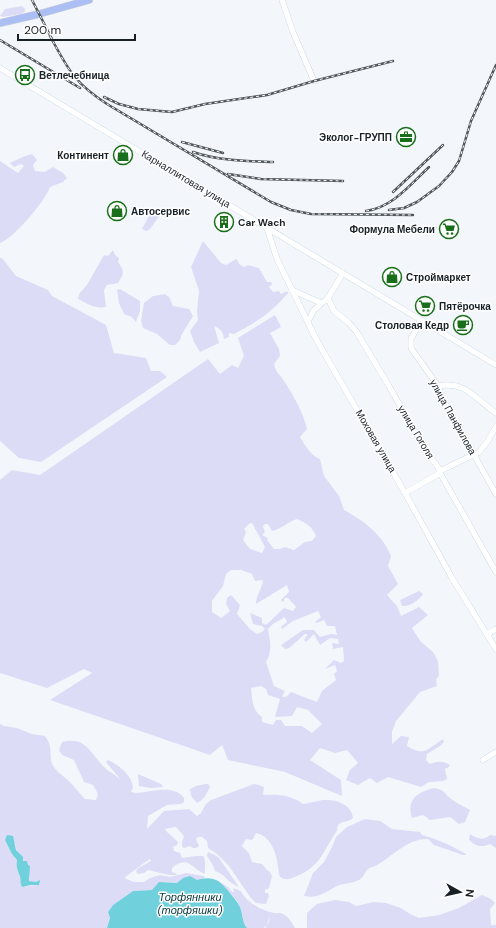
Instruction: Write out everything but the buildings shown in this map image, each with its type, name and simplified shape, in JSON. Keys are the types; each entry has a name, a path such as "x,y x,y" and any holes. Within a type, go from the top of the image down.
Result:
{"main road":[{"path":"0,23 89,0"}],"street":[{"path":"282,0 293,32 314,81"},
{"name":"Карналлитовая улица","path":"0,68 496,365"},
{"name":"Моховая улица","path":"267,228 277,259 316,339 406,493 452,578 496,649"},
{"path":"308,321 314,310 328,298 343,273"},
{"path":"292,290 321,303"},
{"name":"улица Гоголя","path":"328,298 334,311 349,323 356,331 390,386 425,450 438,468 496,572"},
{"name":"улица Панфилова","path":"421,320 411,339 411,348 438,386 442,398 496,494"},
{"path":"438,386 452,385 466,390 478,397 496,413"},
{"path":"406,493 440,473 442,470 479,452 496,427"},
{"path":"487,634 496,629"},
{"path":"483,760 496,752"}],"shaded area":[{"path":"22,6 25,11 22,14 0,16 5,9"},
{"path":"32,154 37,160 33,165 35,171 45,172 53,167 63,173 67,178 63,182 50,187 36,209 20,227 6,240 0,243 0,161 18,173 24,166 21,164 14,167 10,163"},
{"path":"152,210 158,211 161,214 150,229 146,231 142,229"},
{"path":"203,241 221,263 226,265 236,259 239,264 244,267 248,265 259,268 267,282 271,282 272,284 269,287 273,292 279,291 281,294 287,291 288,293 276,306 263,316 234,334 229,333 229,337 224,339 221,331 214,326 219,343 200,352 190,331 198,320 197,311 199,291 191,267"},
{"path":"113,250 115,255 119,258 118,262 123,272 118,283 107,285 104,290 106,307 95,307 78,299 79,294 87,285 104,255 108,256"},
{"path":"0,258 2,258 16,276 48,290 52,296 106,325 114,353 146,358 151,371 160,371 167,377 41,462 19,458 0,441"},
{"path":"120,289 140,301 140,311 136,322 132,317 124,314 119,303 117,290"},
{"path":"165,294 169,297 173,306 189,309 193,316 180,340 175,345 170,345 157,334 143,328 141,321 144,303 153,296"},
{"path":"275,315 281,327 270,333 279,349 280,356 274,364 303,416 307,429 300,437 311,453 320,459 324,476 339,496 344,510 372,529 387,548 391,556 388,566 398,584 387,595 397,606 401,616 419,607 428,615 412,628 421,642 433,652 438,661 439,675 436,680 437,686 420,692 396,721 392,732 392,744 401,736 409,737 407,746 418,751 422,751 429,749 443,739 444,742 440,746 427,754 426,760 430,764 440,762 450,765 445,769 447,779 443,781 429,782 421,787 388,777 377,783 370,778 358,785 346,780 350,770 358,763 347,750 335,753 320,748 310,760 341,780 342,796 285,772 228,760 222,745 210,755 50,700 92,673 84,669 47,688 0,673 0,480 12,470 40,475 208,359 220,374 232,365 238,368 244,356 238,338","holes":["297,519 311,527 316,536 312,541 305,542 294,550 285,547 274,549 267,540 268,538 262,535 265,532 263,526 265,524 268,524 272,531","252,523 265,547 262,553 250,549 243,540 246,532 244,529","231,570 241,570 252,574 255,581 263,580 256,604 287,585 289,592 281,600 283,602 285,598 288,598 296,607 293,611 284,608 266,625 262,623 262,618 250,613 253,624 262,626 265,629 257,634 250,629 237,614 240,605 231,595 227,598 226,604 230,611 221,618 212,612 212,601 223,586 226,574","318,611 321,617 315,622 317,623 324,620 327,626 335,626 337,635 331,634 320,637 314,630 303,630 281,645 285,649 289,648 305,634 308,634 304,640 306,642 314,634 320,645 330,638 338,639 339,644 332,643 333,649 343,647 344,661 341,663 334,660 325,669 335,665 337,671 334,674 336,680 322,691 317,702 291,692 286,697 282,697 285,691 274,686 266,662 270,654 268,629 273,624 285,617 287,622 281,627 282,629 293,621","261,686 266,689 268,695 280,699 275,717 292,716 297,707 308,710 322,724 312,733 302,726 285,726 281,720 276,720 273,725 262,722 262,717 254,708 251,688"]},
{"path":"419,591 423,594 419,599 414,603 402,606 400,600"},
{"path":"0,724 17,728 32,734 45,736 49,743 52,764 85,799 96,800 98,794 93,785 84,782 74,760 62,755 59,750 62,742 77,741 87,747 104,767 121,780 106,762 108,760 116,765 128,775 133,788 131,792 136,793 155,790 168,790 180,794 184,798 184,802 181,804 167,805 148,816 147,829 164,811 189,809 197,816 201,813 205,805 211,800 254,784 264,787 263,795 284,796 303,804 323,800 333,800 342,803 350,809 352,813 353,818 338,825 337,831 319,860 309,870 290,879 283,879 280,877 274,850 267,839 256,833 253,839 246,839 242,846 249,853 252,862 262,864 272,876 269,888 265,890 265,893 268,893 269,896 266,904 256,903 250,897 229,866 217,854 208,848 207,841 202,837 198,837 196,839 199,846 196,848 190,846 184,848 182,846 182,842 184,836 176,827 165,829 178,842 177,845 173,847 174,851 180,853 182,858 203,856 205,862 205,874 190,864 182,862 172,868 172,872 177,874 176,875 169,875 148,870 144,873 138,874 136,872 137,869 151,861 150,859 124,878 134,882 144,882 150,878 160,875 170,877 186,873 204,876 205,878 197,880 183,878 177,883 160,882 152,890 133,891 113,905 108,912 110,918 107,928 0,928","holes":["5,840 15,843 16,849 29,870 29,882 36,883 36,885 22,887 17,867 17,860 12,854"]},
{"path":"138,774 161,784 163,787 151,788 139,786"},
{"path":"208,784 210,787 203,798 197,803 191,796 190,789"},
{"path":"434,788 442,791 452,800 470,810 465,822 459,824 450,817 430,820 423,815 412,818 412,801 418,794"},
{"path":"365,819 380,821 392,829 420,832 422,835 445,843 466,855 434,845 428,839 421,839 407,844 377,865 369,868 359,880 338,886 316,896 304,896 313,873 324,862 336,837 347,827"},
{"path":"470,834 480,839 490,835 496,836 496,848 490,844 479,846 474,844 469,840"},
{"path":"208,852 219,858 239,887 215,871 207,856"},
{"path":"218,881 228,887 232,892 234,892 233,888 241,891 250,902 260,908 269,912 281,913 285,915 295,928 265,928 267,925 263,928 247,928 244,923 240,906 233,896"},
{"path":"482,895 491,899 495,903 490,909 491,925 496,925 496,928 307,928 307,913 317,904 335,900 349,902 356,906 374,902 386,903 401,908 419,918 439,915 459,908"}],"water":[{"path":"7,835 13,836 16,850 23,857 23,861 27,861 28,865 30,866 29,881 36,882 40,880 39,885 22,887 17,867 17,860 12,854 5,840"},
{"name":"Торфянники (торфяшки)","path":"190,876 197,880 210,878 220,883 239,905 247,928 107,928 110,918 108,912 113,905 133,891 152,890 159,882 177,883 183,878"}],"railway":[{"path":"32,0 53,41"},
{"path":"50,36 67,66 79,82 96,96 271,202 291,210 311,214 413,215"},
{"path":"0,40 80,88"},
{"path":"104,97 119,104 138,109 172,112 205,104 267,95 314,81 393,61"},
{"path":"389,210 404,208 417,202 439,186 452,172 459,161 471,121 496,65"},
{"path":"182,142 223,153"},
{"path":"393,192 443,145"},
{"path":"193,152 223,159 273,162"},
{"path":"366,211 376,209 393,200 429,167"},
{"path":"228,174 261,179 343,181"}],"place":[{"name":"Ветлечебница","path":"25,75"},
{"name":"Эколог-ГРУПП","path":"406,137"},
{"name":"Континент","path":"123,155"},
{"name":"Автосервис","path":"117,211"},
{"name":"Car Wach","path":"224,222"},
{"name":"Формула Мебели","path":"449,229"},
{"name":"Строймаркет","path":"392,277"},
{"name":"Пятёрочка","path":"425,306"},
{"name":"Столовая Кедр","path":"463,325"}]}
